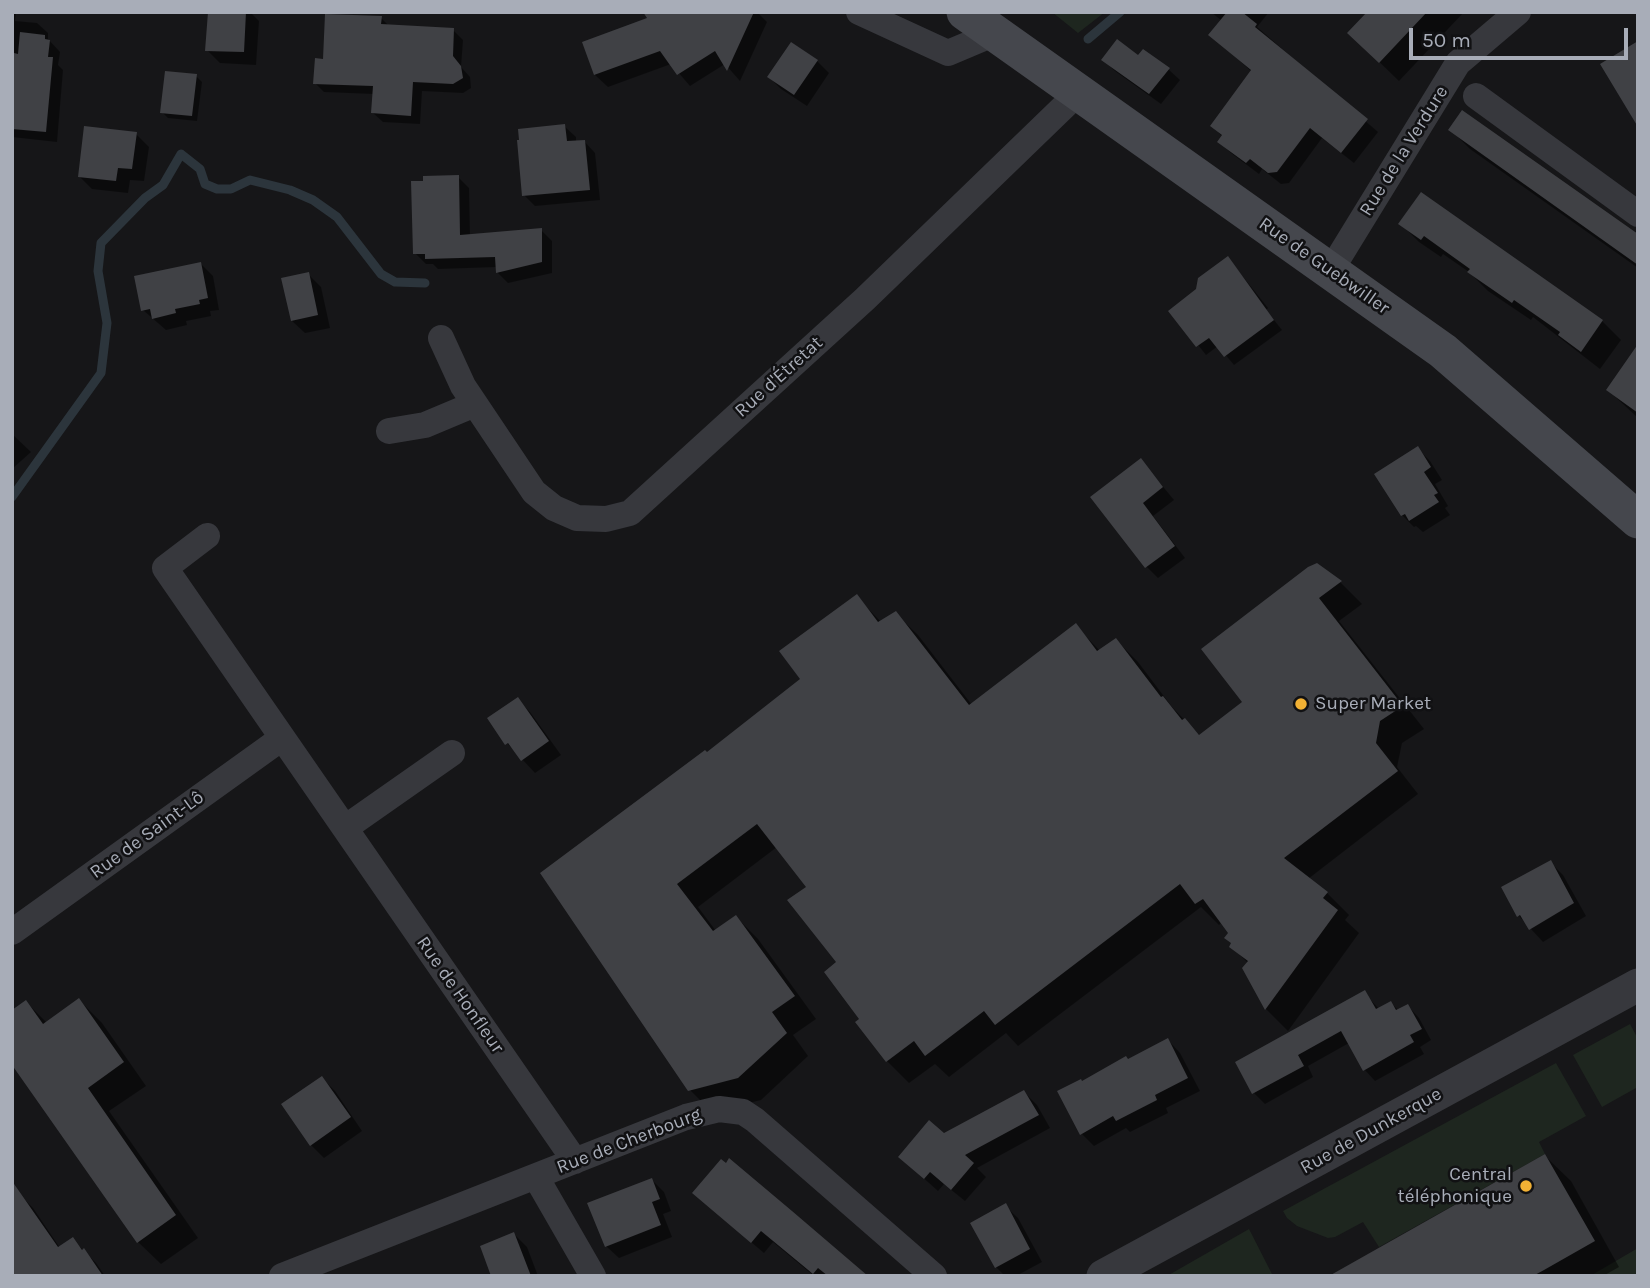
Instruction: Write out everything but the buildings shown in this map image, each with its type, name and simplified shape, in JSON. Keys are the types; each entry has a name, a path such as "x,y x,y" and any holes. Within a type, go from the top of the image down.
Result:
{"main road":[{"name":"Rue de Guebwiller","path":"979,23 1443,351 1638,520"}],"street":[{"name":"Rue de Guebwiller","path":"859,12 948,53 979,23"},
{"name":"Rue de la Verdure","path":"1331,270 1458,63 1518,12"},
{"name":"Rue d'Étretat","path":"441,338 463,386 534,492 554,508 577,518 606,519 630,513 864,299 1078,93"},
{"path":"1476,96 1638,214"},
{"path":"389,430 425,425 475,404"},
{"name":"Rue de Honfleur","path":"206,536 165,568 575,1161"},
{"name":"Rue de Saint-Lô","path":"12,932 282,738"},
{"path":"345,828 452,753"},
{"name":"Rue de Dunkerque","path":"1103,1276 1638,985"},
{"name":"Rue de Cherbourg","path":"282,1276 575,1161 719,1109 743,1112 755,1120 934,1276"},
{"path":"536,1177 593,1276"}],"shaded area":[{"path":"1052,12 1105,12 1078,33"},
{"path":"1630,1024 1638,1039 1638,1090 1636,1088 1602,1107 1573,1055"},
{"path":"1556,1063 1586,1116 1539,1142 1545,1154 1379,1247 1363,1222 1328,1238 1297,1226 1283,1211"},
{"path":"1249,1229 1273,1276 1167,1276"},
{"path":"1638,1248 1638,1276 1590,1276"}],"waterway":[{"path":"1088,39 1120,12"},
{"path":"12,497 101,373 107,323 98,271 101,243 145,198 163,185 181,154 200,169 205,184 217,189 231,189 250,180 290,190 313,200 337,217 381,274 395,282 425,283"}],"place":[{"name":"Super Market","path":"1301,704"},
{"name":"Central téléphonique","path":"1526,1186"}]}
